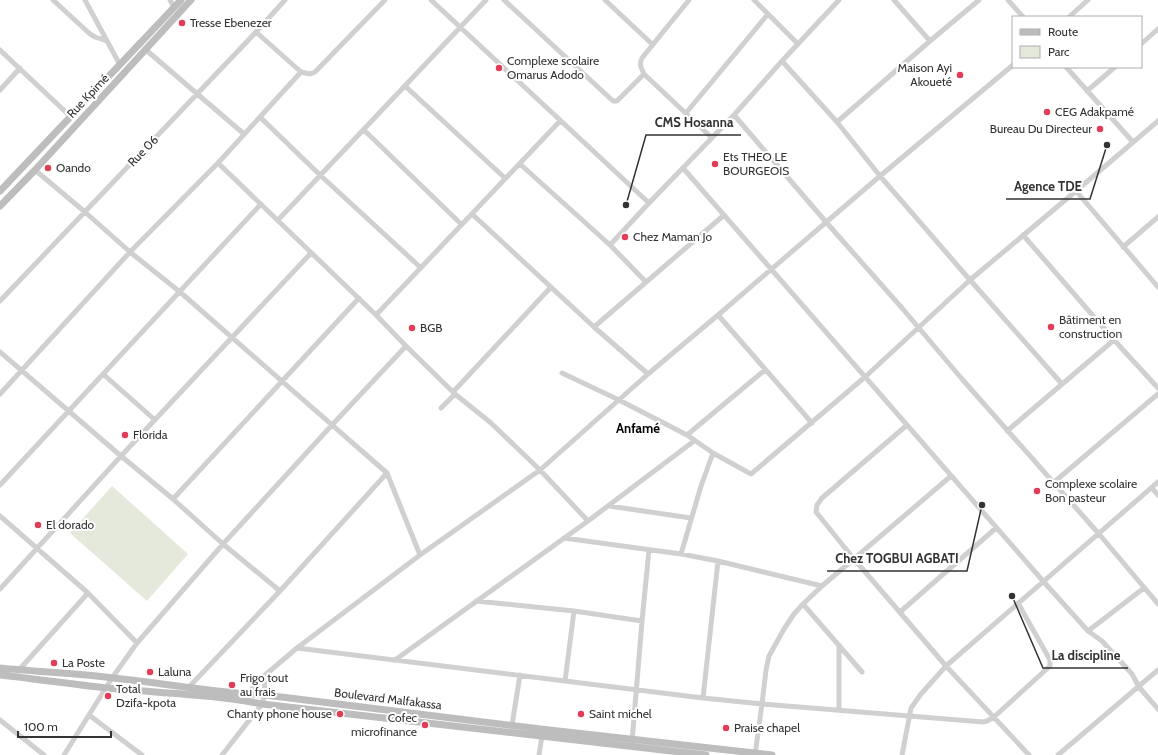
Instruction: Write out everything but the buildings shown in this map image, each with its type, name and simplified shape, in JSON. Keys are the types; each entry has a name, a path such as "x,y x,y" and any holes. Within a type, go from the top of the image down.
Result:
{"main road":[{"name":"Rue Kpimé","path":"0,191 181,0"},
{"name":"Rue Kpimé","path":"0,206 125,73 145,49 191,0"},
{"name":"Boulevard Malfakassa","path":"0,668 112,678 189,688 265,695 512,725 632,743 658,752 706,755"},
{"name":"Boulevard Malfakassa","path":"0,675 106,688 239,700 262,704 542,736 772,755"}],"street":[{"path":"53,0 90,34 107,41"},
{"path":"85,0 120,65"},
{"path":"170,0 174,7"},
{"name":"Rue 06","path":"0,301 285,0"},
{"path":"256,32 301,72 310,74 315,72 385,0"},
{"path":"431,0 649,203"},
{"path":"278,220 486,0"},
{"path":"504,0 613,101 617,101 644,74"},
{"path":"605,0 652,44"},
{"path":"689,0 642,58 640,62 641,69 644,74 712,138"},
{"path":"754,0 798,44"},
{"path":"610,245 734,115 839,0"},
{"path":"894,0 930,41"},
{"path":"837,122 979,0"},
{"path":"1008,0 1022,16"},
{"path":"1070,16 1088,0"},
{"path":"686,113 768,14"},
{"path":"1142,43 1158,29"},
{"path":"145,49 244,134"},
{"path":"0,50 71,117"},
{"path":"782,61 837,122 880,176 1062,384"},
{"path":"239,700 297,648 420,555 540,470 648,374 880,176 1012,66"},
{"path":"0,90 20,68"},
{"path":"1067,68 1133,142"},
{"path":"1087,91 1114,68"},
{"path":"0,394 130,252 218,163 301,72"},
{"path":"405,86 505,178"},
{"path":"734,115 1158,604"},
{"path":"260,117 320,175 420,267"},
{"path":"376,315 560,121"},
{"path":"562,373 687,435 713,453 752,474 865,377 970,280 1158,121"},
{"path":"364,130 461,224"},
{"path":"218,163 359,298 454,393 491,423 540,470 588,521"},
{"path":"520,164 610,245 646,282"},
{"path":"683,168 1043,581 1088,631 1102,641 1132,674 1139,687 1158,709"},
{"path":"35,170 130,252 180,292 387,473 420,555"},
{"path":"1076,191 1158,287"},
{"path":"0,485 68,410 261,204"},
{"path":"472,214 594,327 648,374"},
{"path":"594,327 724,215"},
{"path":"1123,247 1158,217"},
{"path":"1023,235 1114,340 1158,388"},
{"path":"0,589 121,456 311,253"},
{"path":"441,408 551,287"},
{"path":"173,499 359,298"},
{"path":"718,315 812,423"},
{"path":"1007,431 1114,340"},
{"path":"64,755 112,678 137,643 224,544 406,346"},
{"path":"0,352 280,591"},
{"path":"687,435 766,370"},
{"path":"102,374 155,420"},
{"path":"1053,483 1158,394"},
{"path":"907,426 822,498 816,512 854,559 946,666 1029,755"},
{"path":"396,660 609,506 694,441"},
{"path":"680,554 713,453"},
{"path":"181,694 189,688 280,591 387,473"},
{"path":"755,754 766,670 770,656 784,629 794,614 802,604 822,586 951,476"},
{"path":"902,755 911,708 914,702 946,666 1158,482"},
{"path":"1152,488 1158,495"},
{"path":"609,506 691,518"},
{"path":"0,516 88,593 137,643"},
{"path":"900,612 996,528"},
{"path":"564,538 680,554 718,561 822,586"},
{"path":"632,743 649,550"},
{"path":"703,698 718,561"},
{"path":"1088,631 1144,588"},
{"path":"13,676 88,593"},
{"path":"476,601 574,611 642,620"},
{"path":"297,648 703,698 983,722 994,717 1050,666 1050,660 1018,603"},
{"path":"802,604 862,672"},
{"path":"565,681 574,611"},
{"path":"839,645 839,710"},
{"path":"1058,755 1158,670"},
{"path":"512,725 520,675"},
{"path":"222,755 262,704 265,695 264,676"},
{"path":"89,715 142,755"},
{"path":"0,720 44,755"},
{"path":"539,755 542,736"}],"green space":[{"path":"112,486 188,554 147,601 70,533"}],"place":[{"name":"Tresse Ebenezer","path":"182,23"},
{"name":"Complexe scolaire Omarus Adodo","path":"499,68"},
{"name":"Maison Ayi Akoueté","path":"960,75"},
{"name":"CEG Adakpamé","path":"1047,112"},
{"name":"Bureau Du Directeur","path":"1100,129"},
{"name":"Agence TDE","path":"1107,145"},
{"name":"Ets THEO LE BOURGEOIS","path":"715,164"},
{"name":"Oando","path":"48,168"},
{"name":"CMS Hosanna","path":"626,205"},
{"name":"Chez Maman Jo","path":"625,237"},
{"name":"Bâtiment en construction","path":"1051,327"},
{"name":"BGB","path":"412,328"},
{"name":"Florida","path":"125,435"},
{"name":"Complexe scolaire Bon pasteur","path":"1037,491"},
{"name":"Chez TOGBUI AGBATI","path":"982,505"},
{"name":"El dorado","path":"38,525"},
{"name":"La discipline","path":"1012,596"},
{"name":"La Poste","path":"54,663"},
{"name":"Laluna","path":"150,672"},
{"name":"Frigo tout au frais","path":"232,685"},
{"name":"Total Dzifa-kpota","path":"108,696"},
{"name":"Chanty phone house","path":"340,714"},
{"name":"Saint michel","path":"581,714"},
{"name":"Cofec microfinance","path":"425,725"},
{"name":"Praise chapel","path":"726,728"}],"district":[{"name":"Anfamé","path":"638,428"}]}
